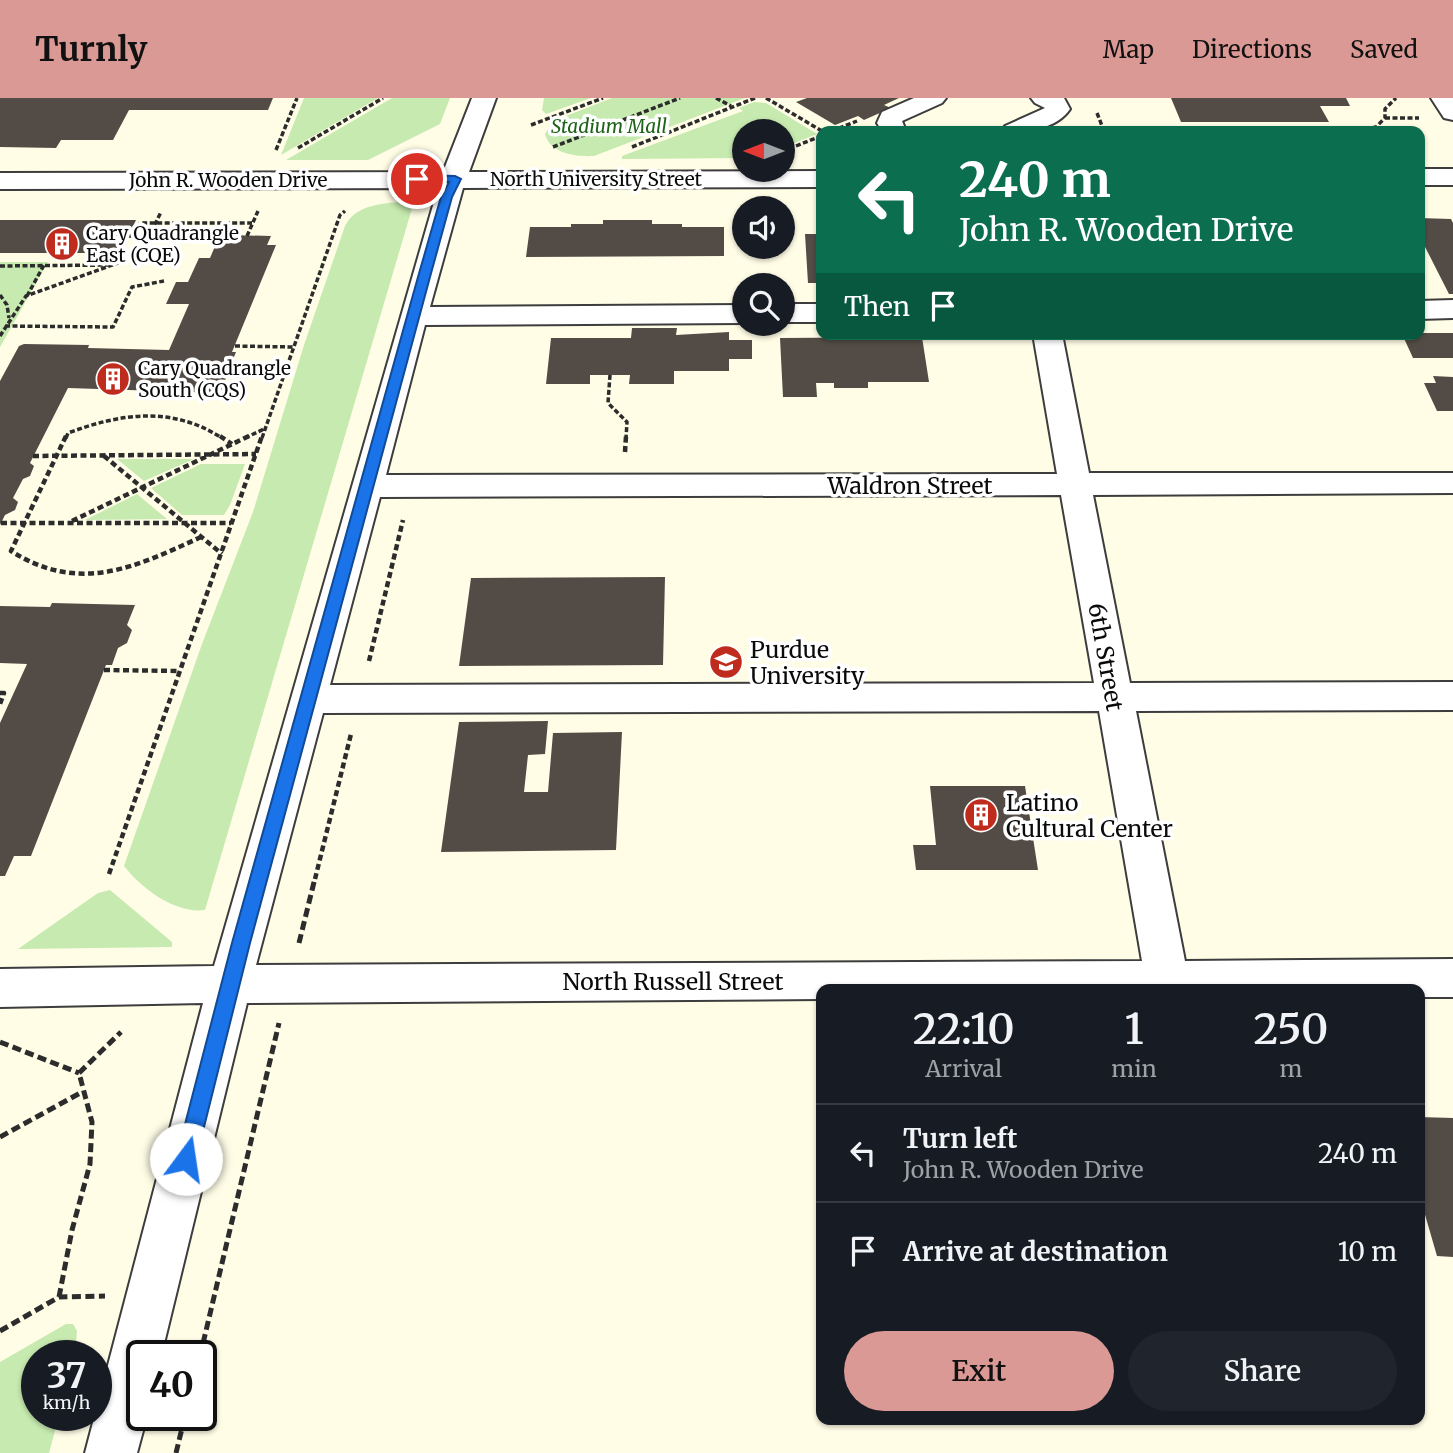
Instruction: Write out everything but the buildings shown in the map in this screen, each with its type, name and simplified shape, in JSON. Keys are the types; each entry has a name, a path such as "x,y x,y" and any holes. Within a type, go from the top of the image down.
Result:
{"street":[{"path":"111,1453 230,984 308,699 447,197 484,98"},
{"path":"891,126 891,117 934,98"},
{"path":"1026,126 1054,114 1058,109 1055,103 1044,98"},
{"path":"1443,98 1453,113"},
{"path":"1425,177 1453,177"},
{"name":"North University Street","path":"455,179 816,179"},
{"name":"John R. Wooden Drive","path":"0,180 455,179"},
{"path":"1425,310 1453,309"},
{"path":"795,313 816,313"},
{"path":"414,316 732,314"},
{"name":"6th Street","path":"1047,340 1167,979"},
{"name":"Waldron Street","path":"368,486 1453,483"},
{"path":"308,699 1453,696"},
{"name":"North Russell Street","path":"0,988 230,984 1453,978"}],"path":[{"path":"275,153 297,98"},
{"path":"293,151 383,98"},
{"path":"531,125 603,98"},
{"path":"550,149 680,98"},
{"path":"716,98 732,107"},
{"path":"629,148 755,98"},
{"path":"766,98 816,130"},
{"path":"1377,126 1385,118 1385,109 1396,98"},
{"path":"1097,113 1102,126"},
{"path":"847,125 863,118"},
{"path":"795,146 816,137"},
{"path":"247,236 260,206"},
{"path":"109,874 340,215 349,209"},
{"path":"26,296 140,255 162,210"},
{"path":"128,236 134,236 140,223 252,223"},
{"path":"0,336 44,265"},
{"path":"0,266 115,265"},
{"path":"5,326 113,327 132,288 164,281"},
{"path":"0,295 7,304 10,318"},
{"path":"235,346 294,347"},
{"path":"610,375 608,403 627,422 626,447"},
{"path":"201,537 141,565 99,574 49,571 25,562 11,551 68,433 105,419 141,413 182,418 200,424 232,444"},
{"path":"69,523 266,428"},
{"path":"33,456 256,454"},
{"path":"103,456 222,554"},
{"path":"1,523 231,523"},
{"path":"104,670 181,671"},
{"path":"0,693 5,694 0,704"},
{"path":"79,1073 121,1032"},
{"path":"0,1042 79,1073"},
{"path":"204,1340 271,1057"},
{"path":"59,1297 72,1230 90,1164 92,1122 79,1073"},
{"path":"0,1137 82,1092"},
{"path":"0,1331 59,1297 151,1294"},
{"path":"176,1453 181,1431"}],"green space":[{"path":"304,98 378,98 281,155"},
{"path":"392,98 450,98 440,124 368,160 286,160"},
{"path":"544,98 591,98 546,114 542,110"},
{"name":"Stadium Mall","path":"612,98 745,98 594,156 565,153 548,141 545,134 553,121"},
{"path":"754,102 766,103 792,119 732,119 732,158 622,159 622,156 743,111 739,108"},
{"path":"795,121 816,133 795,143"},
{"path":"398,202 413,205 205,910 182,908 149,891 124,866 202,644 253,512 304,345 345,226 349,219 361,210"},
{"path":"0,262 48,262 0,347"},
{"path":"117,459 194,459 144,481"},
{"path":"201,464 245,464 224,515 182,515 151,488"},
{"path":"137,494 167,519 85,520"},
{"path":"110,890 172,942 172,947 18,949 98,893"},
{"path":"66,1324 73,1324 77,1331 76,1340 38,1340"},
{"path":"21,1350 21,1431 55,1431 49,1453 0,1453 0,1362"}],"place":[{"name":"Cary Quadrangle East (CQE)","path":"62,244"},
{"name":"Cary Quadrangle South (CQS)","path":"113,379"},
{"name":"Purdue University","path":"726,662"},
{"name":"Latino Cultural Center","path":"981,815"}],"route":[{"path":"186,1159 241,943 424,277 447,197 455,179 417,179"}]}
